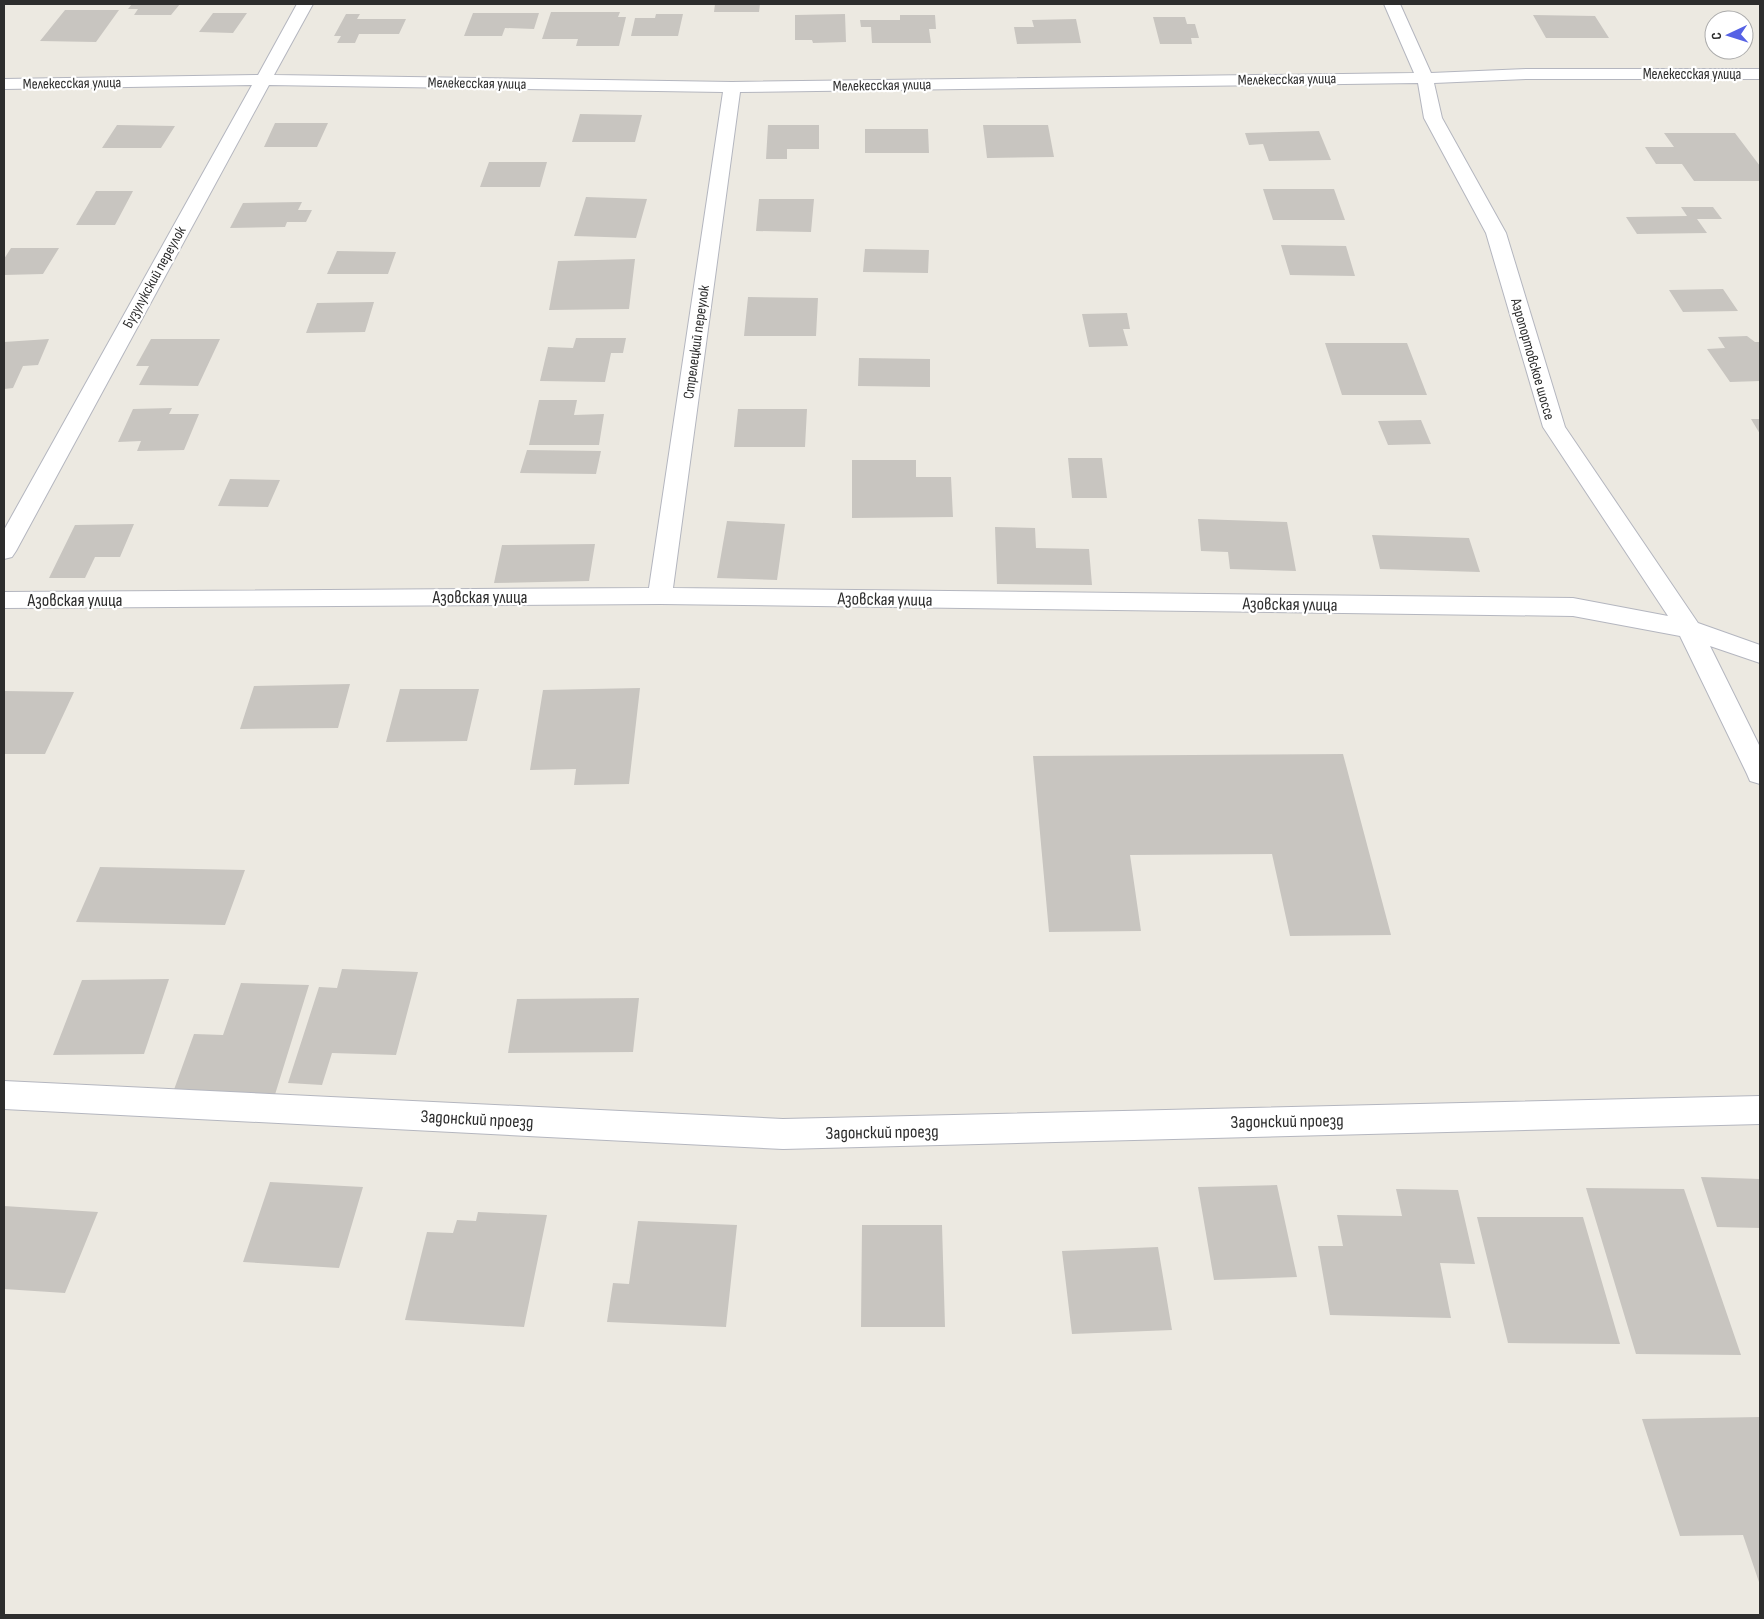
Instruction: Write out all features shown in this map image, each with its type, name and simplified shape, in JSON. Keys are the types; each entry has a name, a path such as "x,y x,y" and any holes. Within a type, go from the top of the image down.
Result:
{"street":[{"name":"Бузулукский переулок","path":"4,552 305,4"},
{"name":"Аэропортовское шоссе","path":"1392,4 1425,78 1433,118 1496,233 1554,428 1689,629 1760,774"},
{"name":"Мелекесская улица","path":"4,84 262,80 732,87 1425,78 1526,74 1760,74"},
{"name":"Стрелецкий переулок","path":"660,596 732,87"},
{"name":"Азовская улица","path":"4,600 660,596 1573,607 1689,629 1760,654"},
{"name":"Задонский проезд","path":"4,1096 783,1134 1760,1110"}],"building":[{"path":"132,4 180,4 171,15 134,15 138,9 128,9"},
{"path":"715,4 760,4 759,12 714,12"},
{"path":"65,10 119,10 96,42 40,41"},
{"path":"551,12 620,12 618,17 626,17 619,46 576,46 578,39 542,39"},
{"path":"213,13 247,13 233,33 199,32"},
{"path":"473,13 539,13 534,29 505,28 502,36 464,36"},
{"path":"346,14 360,14 357,19 406,19 399,34 359,34 355,43 337,43 341,36 334,36"},
{"path":"656,14 683,14 678,36 631,36 635,18 655,18"},
{"path":"845,14 846,42 813,43 812,40 795,40 795,15"},
{"path":"900,15 935,15 936,29 929,29 931,43 872,43 871,27 861,27 860,20 900,20"},
{"path":"1533,15 1595,16 1609,38 1546,38"},
{"path":"1153,17 1185,17 1187,24 1195,24 1199,38 1191,38 1192,44 1160,44"},
{"path":"1076,19 1081,43 1017,44 1014,27 1034,27 1032,20"},
{"path":"580,114 642,115 635,142 572,142"},
{"path":"275,123 328,123 317,147 264,147"},
{"path":"117,125 175,126 161,148 102,148"},
{"path":"768,125 819,125 819,149 787,149 787,159 766,159"},
{"path":"983,125 1048,125 1054,157 987,158"},
{"path":"865,129 928,129 929,153 865,153"},
{"path":"1319,131 1331,160 1269,161 1263,144 1249,145 1245,133"},
{"path":"1664,133 1735,133 1760,166 1760,181 1694,181 1682,164 1656,164 1645,147 1674,147"},
{"path":"489,162 547,162 540,187 480,187"},
{"path":"1263,189 1334,189 1345,220 1273,220"},
{"path":"96,191 133,191 115,225 76,225"},
{"path":"586,197 647,199 636,238 574,236"},
{"path":"759,199 814,199 811,232 756,231"},
{"path":"302,202 298,210 312,210 306,222 287,222 285,227 230,228 243,203"},
{"path":"1681,207 1713,207 1722,219 1697,219 1707,233 1637,234 1626,217 1687,216"},
{"path":"1281,245 1346,246 1355,276 1290,275"},
{"path":"11,248 59,248 43,274 4,275 4,259"},
{"path":"865,249 929,250 928,273 863,272"},
{"path":"337,251 396,252 388,274 327,274"},
{"path":"635,259 629,309 549,310 558,261"},
{"path":"1723,289 1738,311 1683,312 1669,290"},
{"path":"748,297 818,298 816,336 744,336"},
{"path":"374,302 365,332 306,333 317,303"},
{"path":"1127,313 1130,329 1123,329 1128,346 1089,347 1082,314"},
{"path":"1747,336 1755,342 1760,342 1760,381 1730,382 1707,349 1725,348 1718,337"},
{"path":"576,338 626,338 623,353 611,353 605,382 540,381 548,347 573,348"},
{"path":"49,339 38,365 23,366 13,388 4,389 4,342"},
{"path":"151,339 220,339 198,386 139,385 149,366 136,366"},
{"path":"1325,343 1407,343 1427,395 1342,395"},
{"path":"859,358 930,359 930,387 858,386"},
{"path":"539,400 577,400 574,415 604,414 599,445 529,445"},
{"path":"172,408 169,414 199,414 184,450 137,451 141,441 118,442 133,409"},
{"path":"738,409 807,409 805,447 734,447"},
{"path":"1751,419 1760,419 1760,434"},
{"path":"1421,420 1431,444 1388,445 1378,421"},
{"path":"527,450 601,451 596,474 520,473"},
{"path":"1068,458 1102,458 1107,498 1072,498"},
{"path":"852,460 916,460 916,477 951,477 953,517 852,518"},
{"path":"230,479 280,480 268,507 218,506"},
{"path":"1198,519 1287,522 1296,571 1230,569 1228,552 1201,551"},
{"path":"727,521 785,524 777,580 717,578"},
{"path":"134,524 120,557 95,557 85,578 49,578 75,525"},
{"path":"995,527 1035,528 1036,548 1089,549 1092,585 997,584"},
{"path":"1372,535 1469,538 1480,572 1380,569"},
{"path":"595,544 589,581 494,583 502,545"},
{"path":"350,684 338,728 240,729 254,686"},
{"path":"640,688 629,784 574,785 576,769 530,770 543,690"},
{"path":"400,689 479,689 467,741 386,742"},
{"path":"4,691 74,692 45,754 4,754"},
{"path":"1343,754 1391,935 1290,936 1272,854 1130,855 1141,931 1049,932 1033,756"},
{"path":"100,867 245,870 225,925 76,922"},
{"path":"342,969 418,972 396,1055 332,1053 322,1085 288,1083 319,987 337,988"},
{"path":"169,979 144,1054 53,1055 82,980"},
{"path":"241,983 309,985 273,1101 171,1098 194,1034 223,1035"},
{"path":"639,998 633,1052 508,1053 517,999"},
{"path":"1701,1177 1760,1179 1760,1228 1717,1227"},
{"path":"270,1182 363,1187 339,1268 243,1262"},
{"path":"1277,1185 1297,1277 1214,1280 1198,1187"},
{"path":"1586,1188 1684,1189 1741,1355 1636,1354"},
{"path":"1396,1189 1458,1190 1475,1264 1440,1263 1451,1318 1330,1315 1318,1246 1343,1246 1337,1215 1402,1216"},
{"path":"4,1206 98,1212 65,1293 4,1289"},
{"path":"478,1212 547,1215 524,1327 405,1320 427,1232 453,1233 457,1220 476,1221"},
{"path":"1477,1217 1583,1217 1620,1344 1508,1343"},
{"path":"638,1221 737,1225 726,1327 607,1322 613,1283 629,1284"},
{"path":"862,1225 942,1225 945,1327 861,1327"},
{"path":"1158,1247 1172,1330 1072,1334 1062,1251"},
{"path":"1760,1417 1760,1585 1743,1535 1680,1536 1642,1419"}]}
